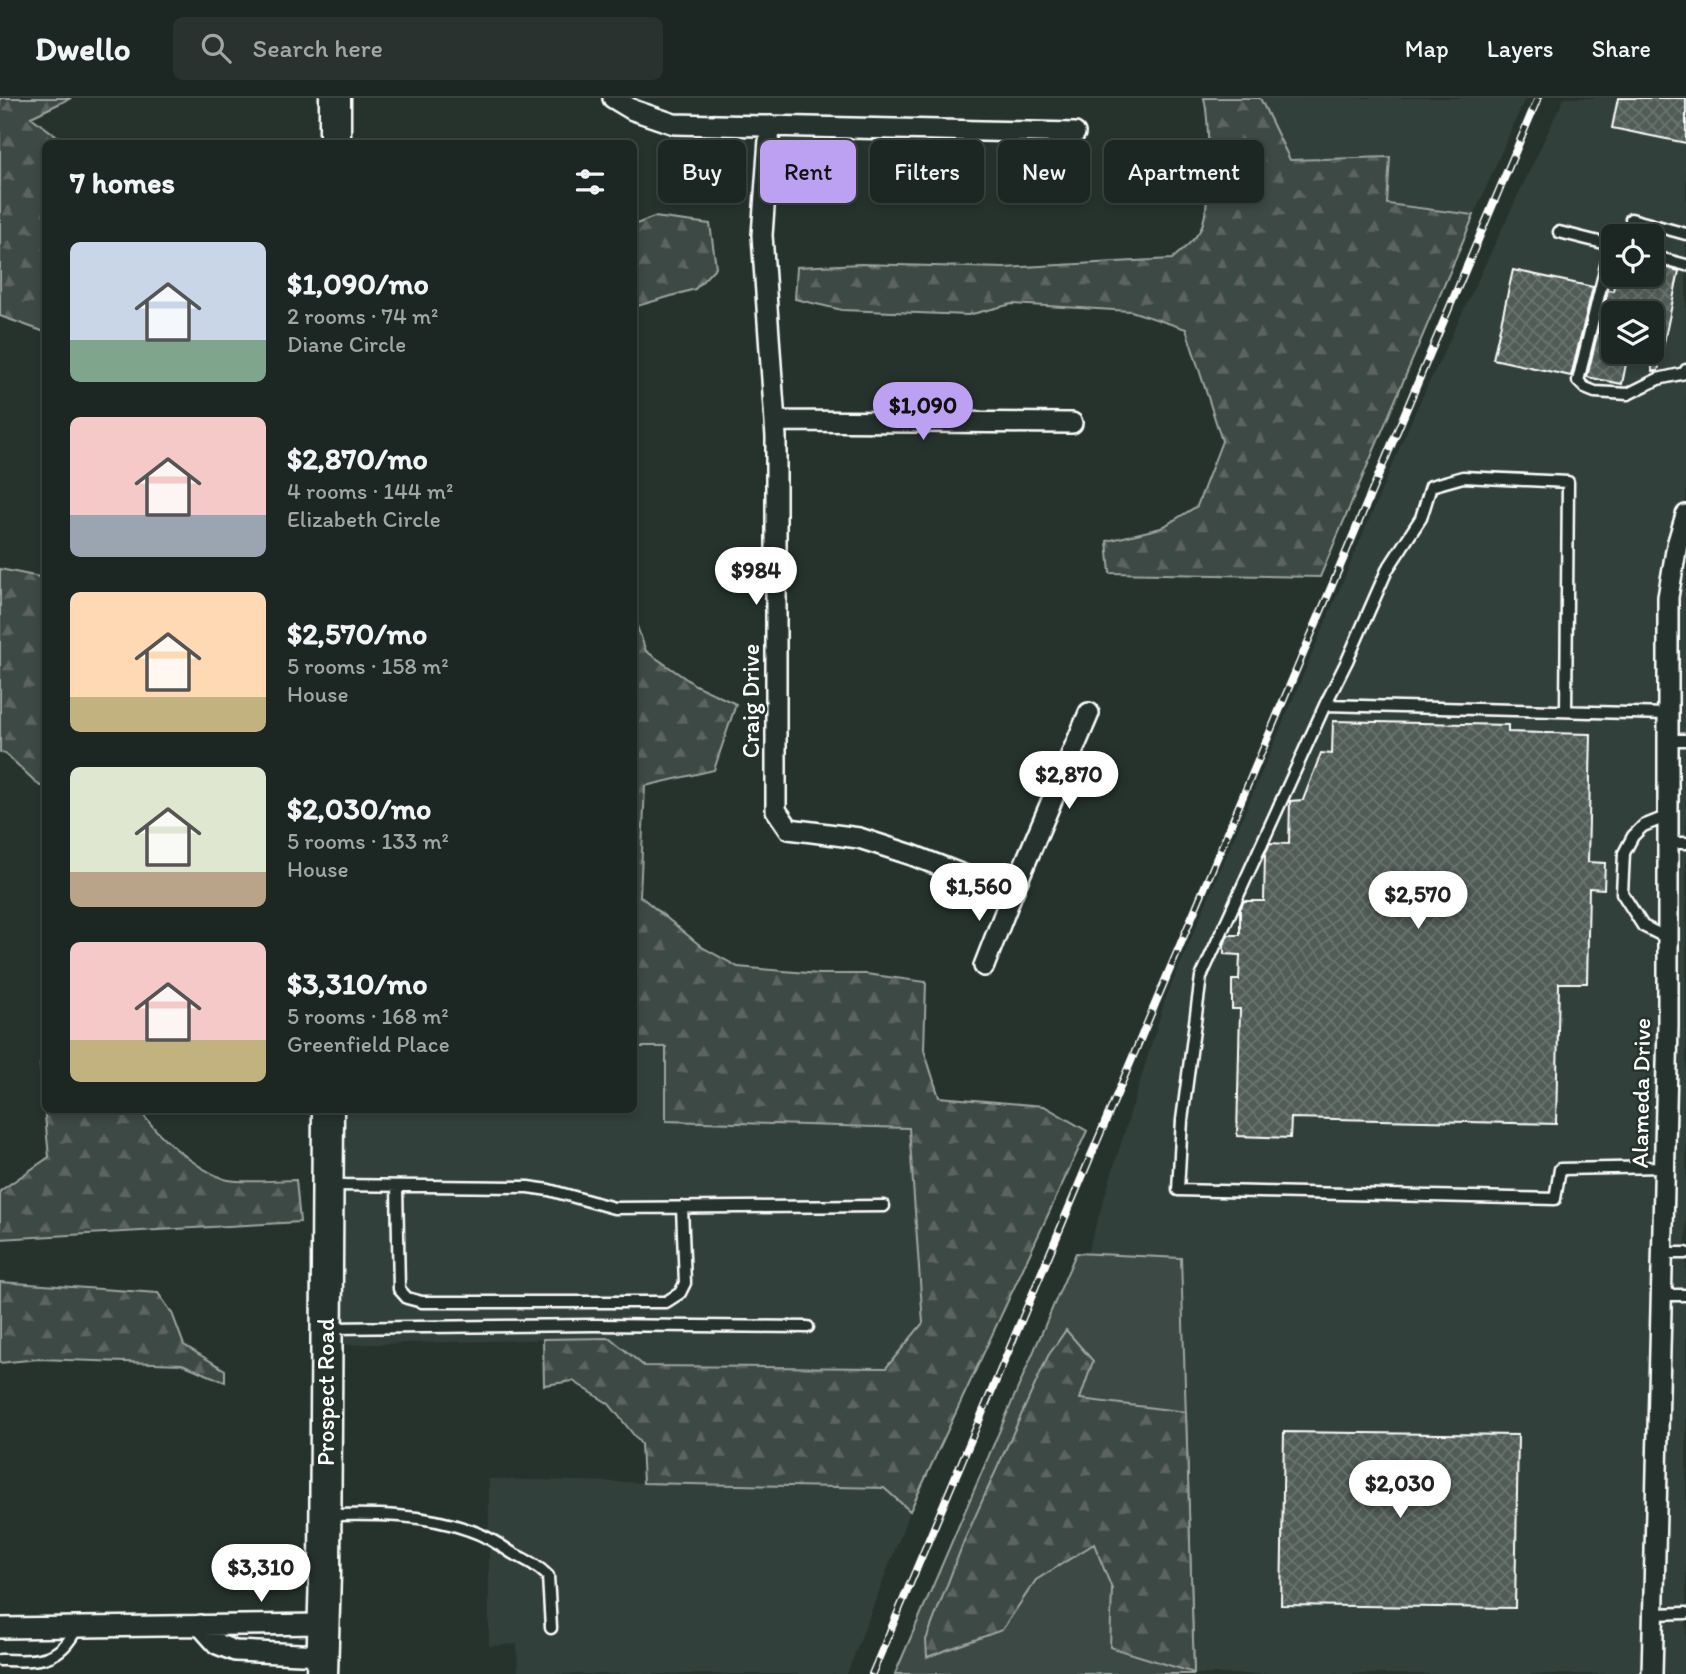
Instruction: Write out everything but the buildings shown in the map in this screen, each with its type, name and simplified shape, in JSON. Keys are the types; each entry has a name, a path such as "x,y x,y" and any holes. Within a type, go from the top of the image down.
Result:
{"main road":[{"path":"335,98 335,140"},
{"name":"Prospect Road","path":"322,1664 326,1515 328,1113"}],"street":[{"path":"613,98 633,110 674,124 1075,133"},
{"name":"Craig Drive","path":"770,126 762,235 775,421 776,810 789,829 859,838 912,855 1012,894"},
{"path":"775,421 1072,423"},
{"name":"Alameda Drive","path":"1652,1674 1664,1167 1677,1025 1668,938 1677,843 1668,816 1677,740 1668,714 1668,597 1677,545 1686,515"},
{"path":"984,966 1089,713"},
{"path":"0,1628 323,1624"},
{"path":"200,1625 217,1644 235,1651 322,1664"}],"lane":[{"path":"1631,219 1686,234"},
{"path":"1559,232 1601,243"},
{"path":"1664,259 1686,265"},
{"path":"1602,287 1578,381 1585,388 1595,392 1628,394 1658,379 1685,373 1686,370"},
{"path":"1566,711 1568,482 1463,477 1431,486 1421,518 1387,570 1201,977 1182,1119 1178,1190 1555,1199 1560,1169 1664,1167"},
{"path":"1325,705 1668,714"},
{"path":"1668,816 1643,826 1633,836 1624,853 1622,893 1643,926 1668,938"},
{"path":"328,1185 528,1186 549,1189 614,1208 884,1206"},
{"path":"397,1186 399,1289 407,1298 422,1302 666,1302 680,1293 685,1283 682,1207"},
{"path":"1662,1253 1686,1253"},
{"path":"1661,1295 1686,1295"},
{"path":"327,1328 581,1325 808,1327"},
{"path":"326,1515 391,1515 468,1529 488,1538 537,1564 548,1576 551,1628"},
{"path":"1653,1614 1686,1613"},
{"path":"0,1660 42,1660 59,1653 71,1641 77,1627"}],"shaded area":[{"path":"1260,98 1525,98 1474,215 1387,204 1389,157 1290,160"},
{"path":"1564,98 1686,98 1686,1674 1194,1674 1181,1259 1087,1254 1165,1000 1411,421"},
{"path":"637,1047 666,1047 666,1121 909,1128 923,1323 886,1368 644,1366 610,1338 337,1345 339,1113 637,1113"},
{"path":"489,1479 884,1488 910,1511 847,1674 518,1674 517,1644 489,1646"}],"green space":[{"path":"0,98 71,98 31,117 62,140 42,140 42,331 0,316"},
{"path":"1204,98 1260,98 1290,160 1390,157 1387,204 1474,215 1320,577 1110,573 1107,541 1161,528 1197,506 1222,441 1186,329 1131,311 1012,304 968,315 842,310 795,299 797,267 861,264 1004,268 1172,259 1199,232 1206,203 1264,203 1264,140 1208,140"},
{"path":"654,217 710,224 716,267 695,289 637,306 637,224"},
{"path":"0,569 42,577 42,786 5,753 0,752"},
{"path":"637,626 646,651 695,685 736,704 714,770 645,786 640,896 702,947 738,967 819,974 866,974 926,982 924,1050 939,1097 1044,1106 1087,1131 910,1511 884,1488 643,1483 641,1444 609,1404 573,1381 544,1385 543,1339 610,1338 644,1366 886,1368 923,1323 909,1128 666,1121 666,1047 637,1047"},
{"path":"45,1113 142,1113 177,1150 224,1179 248,1182 296,1180 300,1222 0,1239 0,1191 49,1157"},
{"path":"1076,1253 1181,1258 1194,1674 895,1674"},
{"path":"0,1282 158,1293 172,1313 184,1345 225,1370 225,1382 182,1364 38,1359 0,1363"},
{"path":"1066,1330 1093,1361 1080,1399 1186,1412 1194,1673 1110,1647 1112,1589 1094,1544 1036,1580 1002,1630 927,1657 926,1640 964,1541 1048,1356"}],"railway":[{"path":"872,1674 1538,98"}]}
